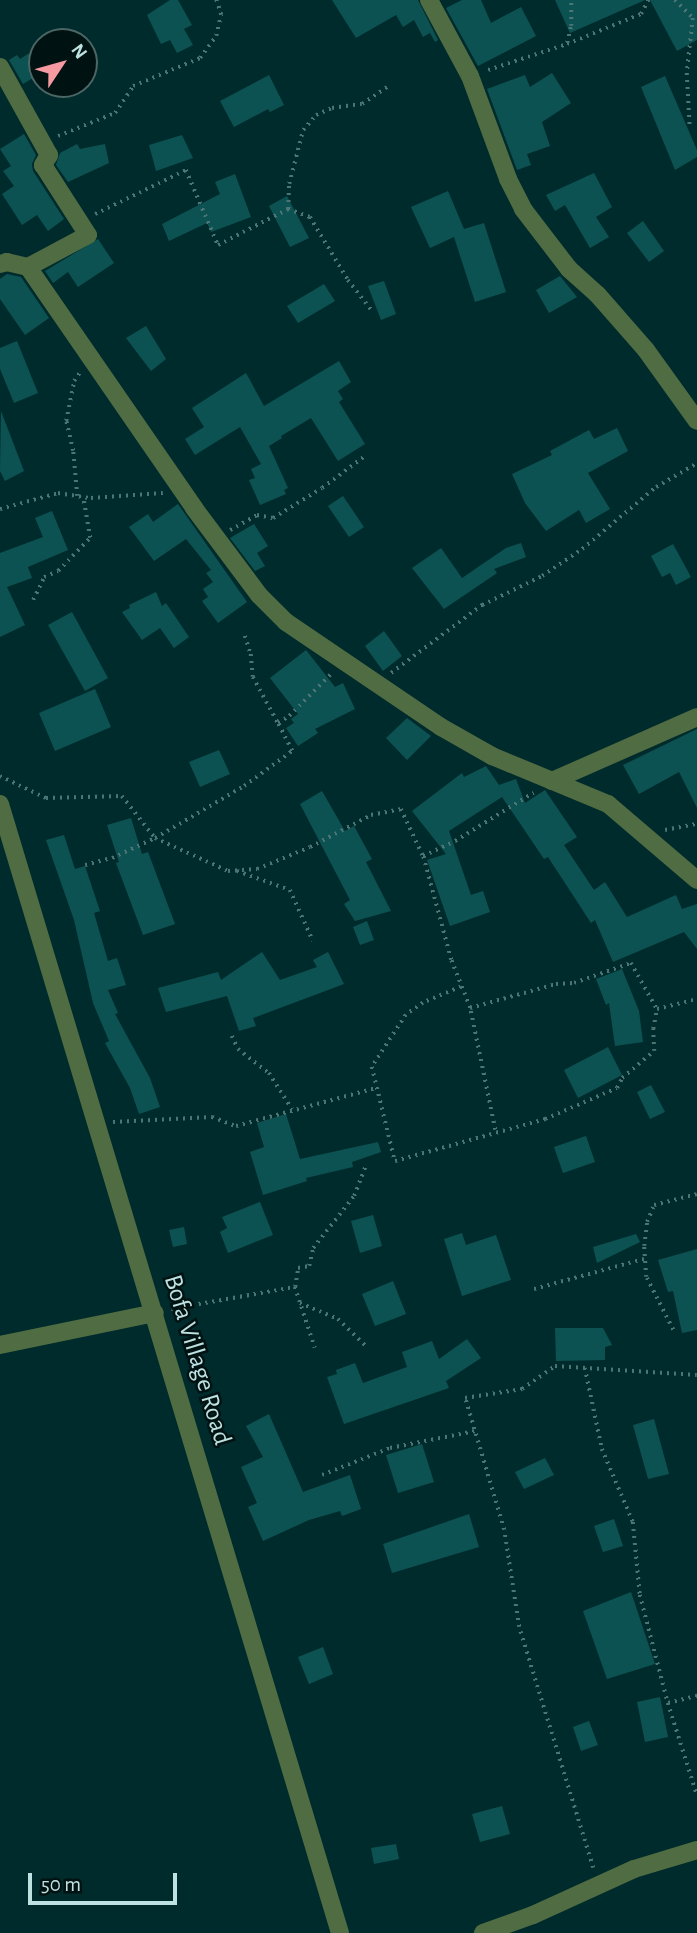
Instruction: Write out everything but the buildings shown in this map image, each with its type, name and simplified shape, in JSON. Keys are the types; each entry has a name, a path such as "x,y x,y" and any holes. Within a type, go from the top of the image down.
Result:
{"street":[{"path":"429,0 470,76 508,179 523,209 569,269 597,294 638,341 697,421"},
{"path":"0,67 49,155 43,165 88,235 28,267 7,262 0,264"},
{"path":"28,267 216,538 259,595 286,622 378,685 492,756 608,804 697,880"},
{"path":"552,781 697,717"},
{"name":"Bofa Village Road","path":"0,804 340,1933"},
{"path":"0,1345 155,1313"},
{"path":"483,1933 533,1915 598,1884 697,1850"}],"path":[{"path":"43,142 115,113 133,86 200,58 216,36 221,15 216,0"},
{"path":"567,44 571,26 571,0"},
{"path":"470,76 567,44 641,14 648,0"},
{"path":"675,0 693,18 693,39 687,74 690,128"},
{"path":"288,209 289,184 303,130 316,115 332,108 362,104 387,87"},
{"path":"77,221 186,170 218,245 288,209 310,217 348,280 372,311"},
{"path":"77,496 73,451 66,421 74,381 89,358"},
{"path":"216,538 257,515 273,518 365,456"},
{"path":"378,685 415,652 482,605 542,576 623,518 656,487 697,463"},
{"path":"0,509 58,493 83,497 182,491"},
{"path":"33,600 44,577 58,571 90,538 83,497"},
{"path":"85,865 112,858 155,838 244,786 292,751 253,677 251,654 245,636"},
{"path":"278,723 289,716 345,660"},
{"path":"0,776 47,797 122,796 155,838 228,871 257,869 310,847 372,815 401,809 423,856 470,1008 495,1130"},
{"path":"423,856 455,841 552,781"},
{"path":"646,834 697,824"},
{"path":"234,871 290,890 313,941"},
{"path":"461,986 423,1003 406,1015 372,1067 395,1161 495,1130 545,1119 617,1088 622,1077 654,1051 653,1029 657,1009 631,963 574,983 556,984 470,1008"},
{"path":"657,1009 697,999"},
{"path":"232,1036 238,1049 269,1073 292,1109"},
{"path":"97,1123 212,1117 236,1126 376,1088"},
{"path":"315,1348 295,1287 299,1268 309,1266 313,1248 354,1196 366,1165"},
{"path":"673,1330 646,1277 644,1259 647,1223 654,1205 697,1194"},
{"path":"534,1289 644,1259"},
{"path":"155,1313 295,1287"},
{"path":"300,1303 338,1319 367,1347"},
{"path":"598,1884 519,1627 504,1530 465,1398 522,1389 555,1366 697,1375"},
{"path":"584,1368 602,1449 633,1522 640,1595 668,1703 697,1795"},
{"path":"322,1475 390,1448 475,1431"},
{"path":"668,1703 697,1696"}]}
